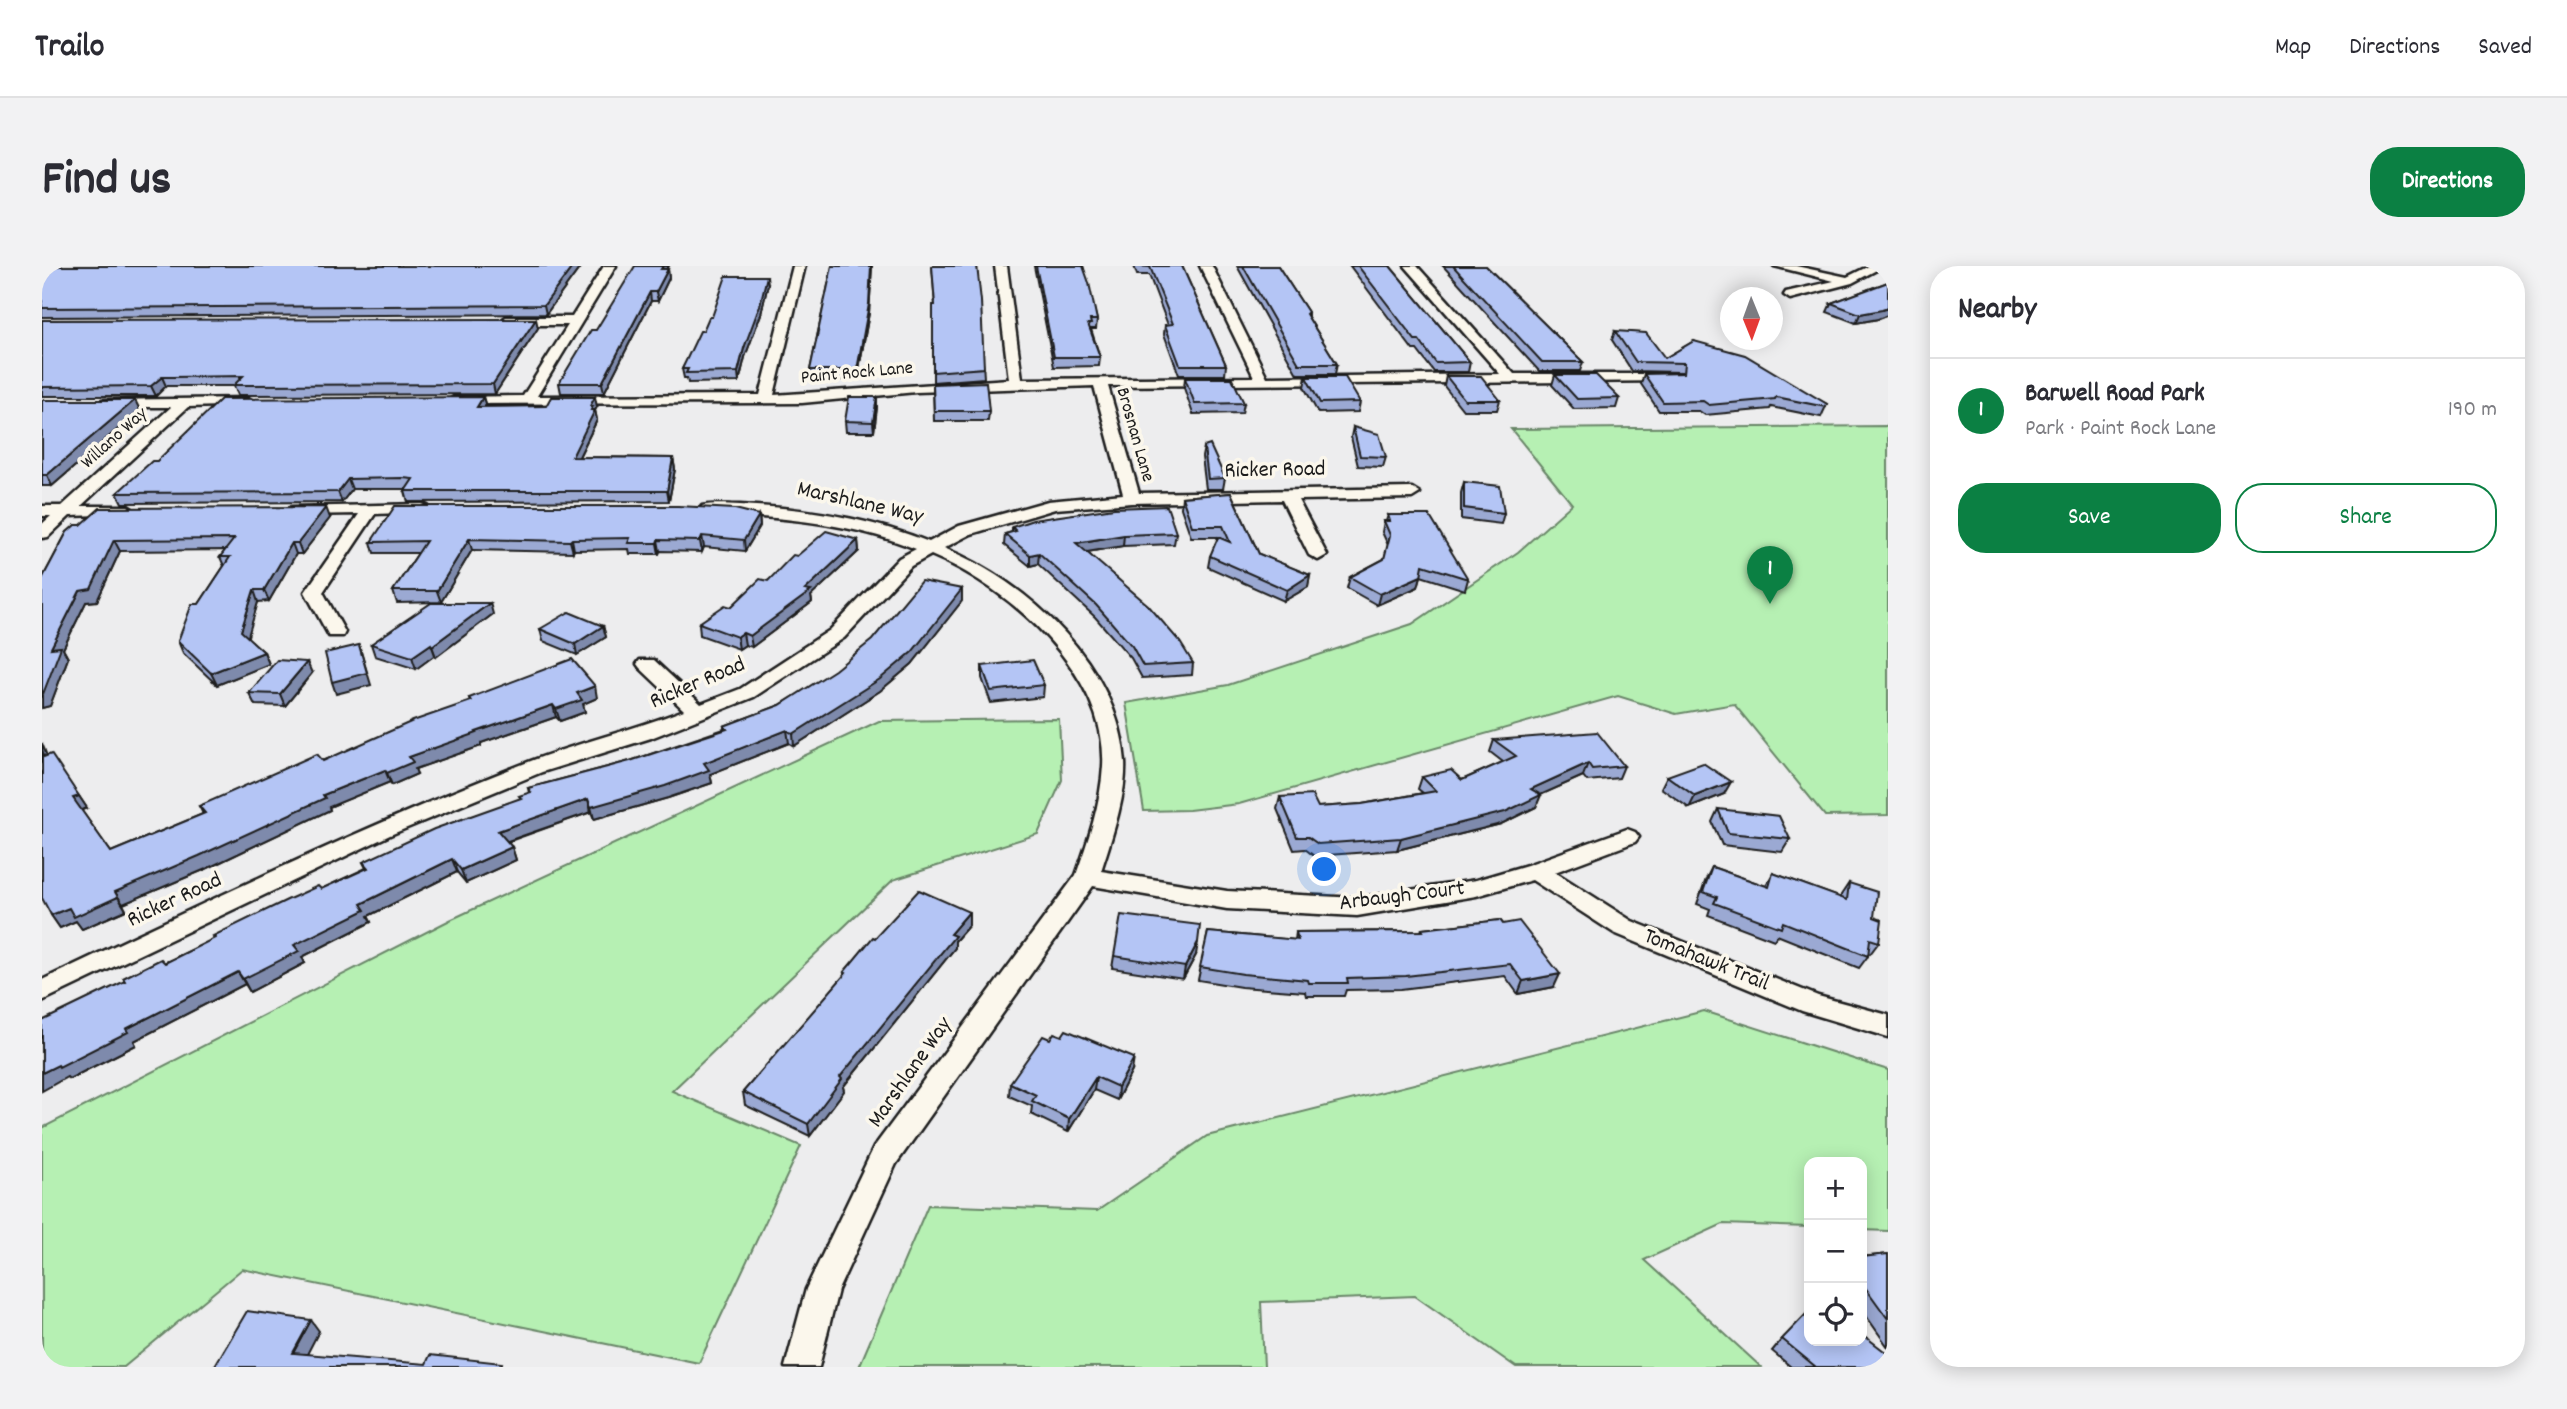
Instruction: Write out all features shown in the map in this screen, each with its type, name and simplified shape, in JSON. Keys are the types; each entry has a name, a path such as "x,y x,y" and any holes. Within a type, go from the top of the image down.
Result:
{"street":[{"path":"527,401 610,266"},
{"path":"766,400 799,266"},
{"path":"1001,266 1016,383"},
{"path":"1206,266 1262,380"},
{"path":"1411,266 1510,379"},
{"path":"1780,266 1848,281"},
{"path":"1790,296 1848,281 1878,266"},
{"path":"499,321 576,321"},
{"name":"Paint Rock Lane","path":"433,401 766,400 1016,383 1675,377"},
{"name":"Brosnan Lane","path":"1100,383 1132,498"},
{"path":"94,403 267,402"},
{"name":"Willano Way","path":"42,533 184,403"},
{"name":"Ricker Road","path":"42,990 382,830 534,766 644,733 747,693 837,634 905,562 930,546 965,530 1054,504 1132,498 1412,494"},
{"path":"1287,495 1318,555"},
{"path":"273,510 439,509"},
{"name":"Marshlane Way","path":"685,509 753,510 872,528 930,546 1015,595 1050,628 1087,673 1103,712 1114,764 1103,832 1087,877 885,1156 822,1289 802,1367"},
{"path":"336,632 314,592 370,510"},
{"path":"42,511 148,511"},
{"path":"647,664 698,712"},
{"name":"Arbaugh Court","path":"1087,877 1227,900 1357,906 1476,888 1535,871 1627,837"},
{"name":"Tomahawk Trail","path":"1535,871 1623,927 1811,1004 1888,1026"}],"green space":[{"path":"1888,426 1888,815 1825,816 1734,704 1676,714 1618,696 1239,804 1189,810 1144,811 1126,703 1228,685 1412,624 1518,552 1572,504 1511,429"},
{"path":"1059,719 1062,780 1038,834 893,880 672,1091 801,1146 699,1363 242,1269 124,1367 42,1367 42,1128 450,920 879,721"},
{"path":"1704,1011 1888,1070 1888,1231 1867,1230 1867,1157 1804,1157 1804,1227 1723,1224 1644,1260 1761,1367 1516,1367 1415,1296 1261,1302 1264,1367 859,1367 928,1205 1097,1211 1207,1136"}],"building":[{"path":"42,266 573,266 544,305 42,308"},
{"path":"635,266 663,266 661,269 668,269 656,292 650,292 602,383 559,383 591,330 596,330"},
{"path":"832,266 871,266 869,304 857,370 810,370"},
{"path":"932,266 977,266 984,368 933,372 935,305"},
{"path":"1036,266 1083,266 1097,320 1090,320 1091,324 1088,324 1100,357 1054,357"},
{"path":"1138,266 1182,266 1226,365 1180,365 1165,325 1173,324 1150,267"},
{"path":"1243,266 1278,266 1337,364 1299,364"},
{"path":"1358,266 1390,266 1470,362 1436,363"},
{"path":"1453,266 1486,266 1583,362 1542,362"},
{"path":"726,276 767,276 738,372 686,373 688,369 682,369 700,331 703,331 709,317 712,317"},
{"path":"1888,282 1888,308 1860,314 1831,303"},
{"path":"536,319 493,384 234,385 243,376 162,377 151,386 42,387 42,320"},
{"path":"1615,331 1646,333 1665,358 1694,341 1745,355 1827,404 1826,407 1776,397 1709,405 1703,401 1663,402 1644,374 1684,373 1685,363 1636,362"},
{"path":"1555,375 1596,375 1619,398 1577,399"},
{"path":"1446,376 1481,376 1500,400 1465,400"},
{"path":"1306,377 1345,377 1360,402 1320,403"},
{"path":"1185,378 1232,378 1244,403 1195,404"},
{"path":"986,382 989,411 934,411 933,384"},
{"path":"483,397 477,407 546,406 551,397 595,397 590,406 593,406 591,410 595,410 572,457 673,458 667,491 405,491 413,479 403,478 348,479 338,492 117,493 152,461 157,461 221,399"},
{"path":"849,397 877,397 873,422 845,421"},
{"path":"42,400 135,400 47,475 42,475"},
{"path":"1353,427 1379,434 1386,457 1360,456"},
{"path":"1210,445 1225,478 1208,479 1204,447"},
{"path":"1464,482 1500,486 1504,513 1464,508"},
{"path":"1231,493 1259,554 1310,575 1287,590 1210,556 1218,537 1230,542 1223,526 1192,526 1182,497"},
{"path":"395,506 678,506 735,509 759,515 744,540 702,536 700,541 658,540 657,543 628,543 630,538 570,541 469,539 437,591 393,591 426,541 371,542"},
{"path":"1167,506 1176,533 1124,535 1076,543 1148,605 1180,642 1193,663 1143,666 1132,646 1096,605 1039,553 1030,555 1005,534 1016,531 1012,527 1033,520 1114,508"},
{"path":"326,507 298,543 292,543 264,590 254,590 241,631 264,652 211,673 178,641 192,604 199,604 230,557 220,557 234,539 114,540 91,589 80,591 51,648 61,647 42,695 42,579 67,532 75,525 81,525 100,508"},
{"path":"1388,515 1429,515 1468,579 1423,565 1421,576 1380,594 1350,577 1384,559 1390,535 1384,521 1390,521"},
{"path":"826,531 858,540 805,590 811,591 750,636 743,633 737,637 699,623 725,605 731,607 760,579 768,581 793,555 797,556"},
{"path":"921,581 962,589 912,652 880,679 793,734 787,730 704,763 709,770 665,786 591,807 588,799 498,831 512,847 461,870 452,859 361,904 365,910 294,945 299,951 243,979 238,972 126,1029 128,1032 42,1073 42,1021 125,981 123,978 161,959 165,963 287,900 318,886 321,889 368,868 363,862 434,829 521,798 519,796 531,792 528,788 630,761 727,729 724,726 780,705 835,670 872,640"},
{"path":"431,603 490,603 432,646 431,644 412,657 371,644"},
{"path":"569,612 603,626 575,644 540,629"},
{"path":"359,645 367,673 332,682 325,653"},
{"path":"572,659 595,686 577,693 582,700 556,709 553,705 409,757 413,762 387,773 385,770 323,795 325,798 115,892 118,897 74,917 69,908 51,915 42,898 42,750 44,757 51,754 79,796 73,798 111,852 205,813 199,806 317,754 323,761 413,721 471,701 469,698"},
{"path":"277,660 307,662 280,694 249,693"},
{"path":"1033,660 1044,685 991,691 982,666"},
{"path":"1597,732 1624,766 1592,769 1588,763 1531,789 1541,795 1505,812 1401,838 1318,844 1308,837 1297,837 1280,797 1312,795 1318,807 1362,804 1436,791 1422,777 1451,770 1462,780 1516,756 1494,740"},
{"path":"1703,763 1731,782 1695,796 1667,776"},
{"path":"1718,809 1779,816 1790,839 1728,833"},
{"path":"1712,867 1769,887 1773,873 1847,900 1849,883 1877,892 1874,917 1882,920 1879,942 1870,939 1868,956 1783,922 1781,928 1714,903 1717,897 1703,892"},
{"path":"919,890 969,912 950,934 955,936 840,1077 842,1079 808,1124 743,1092 846,973 844,972 873,937 875,938"},
{"path":"1121,915 1200,925 1198,942 1185,967 1114,956"},
{"path":"1500,920 1503,924 1519,921 1560,974 1523,981 1510,964 1406,976 1347,978 1348,983 1309,983 1308,980 1200,967 1208,932 1298,940 1296,932 1423,931 1422,929"},
{"path":"1066,1030 1134,1058 1118,1087 1096,1077 1069,1119 1032,1101 1036,1095 1010,1083 1043,1036 1050,1039 1054,1033 1062,1036"},
{"path":"1888,1254 1888,1319 1867,1290 1867,1256"},
{"path":"247,1311 311,1320 293,1353 426,1364 430,1355 502,1363 501,1367 214,1367"},
{"path":"1804,1316 1804,1346 1867,1346 1867,1338 1888,1354 1888,1367 1816,1367 1782,1339"}],"place":[{"name":"Barwell Road Park","path":"1770,604"}]}
